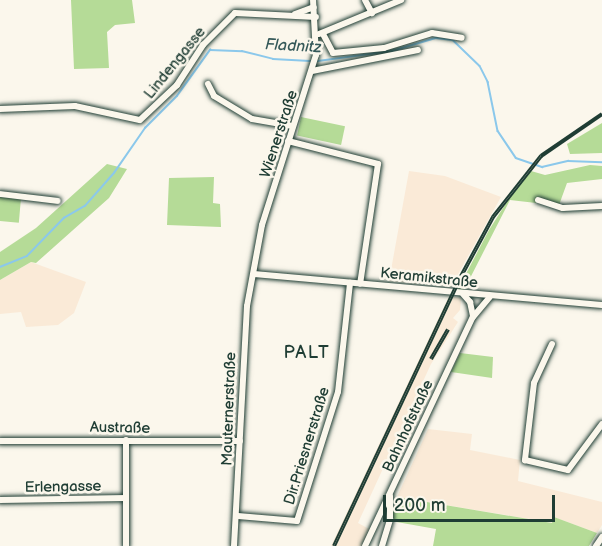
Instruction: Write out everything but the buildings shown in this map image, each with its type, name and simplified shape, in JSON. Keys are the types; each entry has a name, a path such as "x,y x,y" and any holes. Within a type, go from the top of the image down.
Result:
{"street":[{"path":"365,0 372,13"},
{"path":"401,0 320,34 333,53 384,48 432,33 462,38"},
{"name":"Lindengasse","path":"295,14 313,4"},
{"name":"Wienerstraße","path":"254,274 261,225 316,55 320,34 313,4"},
{"name":"Lindengasse","path":"0,109 75,106 140,120 177,85 203,45 228,18 250,11 316,17"},
{"path":"312,71 418,50"},
{"path":"207,84 214,96 252,119 292,126"},
{"path":"288,141 378,164 360,284"},
{"path":"0,194 58,201"},
{"path":"538,200 560,208 602,206"},
{"name":"Keramikstraße","path":"254,274 490,297 602,304"},
{"name":"Mauternerstraße","path":"234,546 245,322 254,274"},
{"name":"Dir.Priesnerstraße","path":"237,516 297,522 338,392 350,283"},
{"path":"463,294 470,302 473,317"},
{"name":"Bahnhofstraße","path":"365,546 473,317 490,297"},
{"path":"552,344 534,383 525,460 568,470 602,424"},
{"path":"126,440 126,546"},
{"name":"Austraße","path":"0,441 240,441"},
{"path":"382,546 390,519 390,495"},
{"name":"Erlengasse","path":"0,500 126,498"},
{"path":"596,546 602,537"}],"shaded area":[{"path":"409,171 445,176 501,197 451,287 420,280 417,284 389,281"},
{"path":"31,262 86,282 74,313 58,325 26,327 21,312 0,314 0,280"},
{"path":"449,296 461,298 460,310 453,318 458,322 431,364 358,523 371,530 363,546 331,546"},
{"path":"428,429 472,434 470,450 520,460 518,481 602,502 602,525 597,533 554,517 553,523 397,497"}],"green space":[{"path":"71,0 132,0 135,23 115,25 107,32 109,68 74,69"},
{"path":"301,117 345,126 341,145 297,136"},
{"path":"602,123 602,153 570,154 567,144"},
{"path":"107,164 127,169 109,198 36,263 31,262 0,280 0,252 36,228"},
{"path":"590,165 602,166 602,179 567,183 559,205 538,197 536,203 510,200 464,290 458,289 489,230 510,197 531,171 545,175"},
{"path":"214,177 213,203 220,204 221,227 167,225 169,178"},
{"path":"0,197 21,199 19,223 0,221"},
{"path":"460,353 493,357 492,378 451,372"},
{"path":"397,497 552,523 554,517 597,533 589,546 433,546 436,529 391,521"}],"waterway":[{"name":"Fladnitz","path":"318,61 392,51 436,38 453,40 480,66 488,82 498,131 516,158 542,167 568,161 602,162"},
{"name":"Fladnitz","path":"0,267 27,256 64,218 85,206 114,173 145,128 177,96 210,50 242,51 273,59 310,61"}],"railway":[{"path":"334,546 459,280 493,217 541,156 602,114"},
{"path":"431,359 448,330"}],"district":[{"name":"PALT","path":"307,353"}]}
